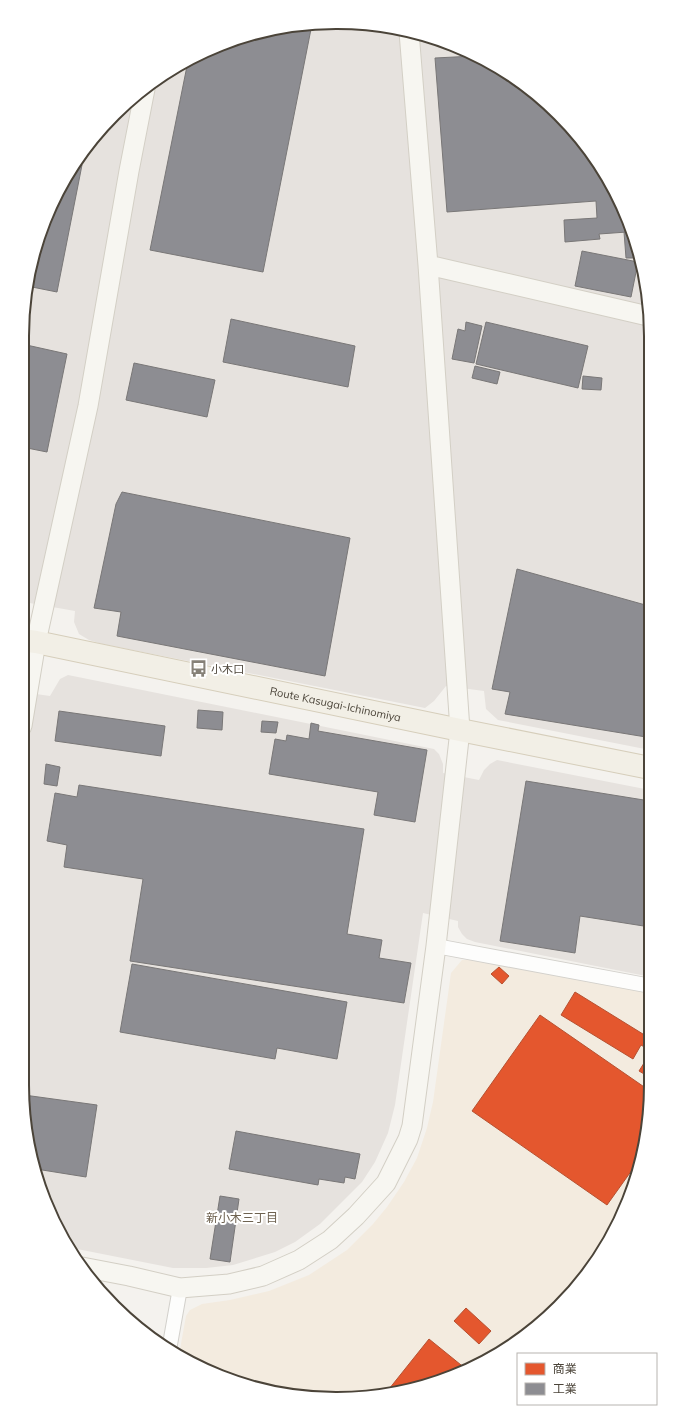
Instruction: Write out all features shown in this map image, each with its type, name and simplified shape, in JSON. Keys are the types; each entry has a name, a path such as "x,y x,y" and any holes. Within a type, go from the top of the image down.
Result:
{"main road":[{"name":"Route Kasugai-Ichinomiya","path":"29,641 644,767"}],"street":[{"path":"91,1269 180,1288 236,1283 263,1276 300,1260 330,1240 356,1216 386,1182 408,1139 412,1126 436,946 460,730 428,265 409,38"},
{"path":"29,641 88,406 128,171 143,98"},
{"path":"428,265 643,315"},
{"path":"436,946 644,985"},
{"path":"170,1343 180,1288"}],"shaded area":[{"path":"336,29 396,35 416,39 454,52 490,70 507,81 539,105 554,119 580,149 603,183 612,200 621,219 634,257 641,296 644,336 644,749 498,720 486,709 484,691 446,686 434,701 425,708 102,644 89,640 79,634 74,622 75,611 29,603 30,316 39,257 52,219 70,183 81,166 105,134 119,119 134,105 166,81 183,70 219,52 257,39 277,35"},
{"path":"68,675 434,749 439,754 443,764 443,773 479,780 484,770 497,760 644,789 644,976 475,942 467,939 462,934 458,927 458,921 423,913 395,1105 388,1133 375,1162 362,1182 320,1224 295,1242 275,1252 233,1265 206,1268 173,1268 77,1249 52,1202 39,1164 32,1125 29,1084 29,693 50,696 60,679"},
{"path":"462,960 480,960 644,992 643,1105 634,1164 621,1202 612,1221 603,1238 580,1272 568,1287 539,1316 490,1351 454,1369 416,1382 396,1386 336,1392 277,1386 257,1382 219,1369 180,1349 186,1316 190,1310 202,1304 230,1300 269,1291 309,1275 347,1250 373,1224 387,1207 404,1182 417,1158 427,1128 433,1102 451,973"}],"building: 商業":[{"path":"499,967 509,976 502,984 491,974"},
{"path":"575,992 644,1035 644,1047 641,1045 633,1059 561,1015"},
{"path":"540,1015 644,1087 641,1125 634,1164 632,1170 607,1205 472,1111"},
{"path":"644,1063 644,1074 639,1071"},
{"path":"466,1308 491,1331 479,1344 454,1321"},
{"path":"429,1339 462,1365 416,1382 391,1387"}],"building: 工業":[{"path":"311,31 263,272 150,250 187,68 219,52 257,39"},
{"path":"464,57 490,70 539,105 568,134 592,166 612,200 626,232 599,234 600,239 565,242 564,220 597,218 596,201 447,212 435,58"},
{"path":"82,165 57,292 33,287 35,277 39,257 52,219 70,183"},
{"path":"624,232 626,232 634,258 626,258"},
{"path":"582,251 635,261 636,270 631,297 575,286"},
{"path":"231,319 355,346 348,387 223,362"},
{"path":"466,322 482,326 474,363 452,359 458,329 465,331"},
{"path":"486,322 588,346 578,388 476,364"},
{"path":"29,346 67,354 47,452 29,448"},
{"path":"134,363 215,380 207,417 126,400"},
{"path":"475,366 500,372 497,384 472,378"},
{"path":"583,376 602,378 601,390 582,389"},
{"path":"122,492 350,538 325,676 117,636 121,612 94,608 116,504"},
{"path":"517,569 644,605 644,737 505,714 510,692 492,689"},
{"path":"198,710 223,712 222,730 197,728"},
{"path":"59,711 165,726 161,756 55,741"},
{"path":"262,721 278,722 276,733 261,732"},
{"path":"311,723 319,725 318,731 427,750 415,822 374,815 378,792 269,774 275,739 286,741 287,735 309,739"},
{"path":"46,764 60,767 57,786 44,784"},
{"path":"526,781 644,800 644,926 580,916 575,953 500,941"},
{"path":"79,785 364,829 347,934 382,940 379,958 411,963 404,1003 130,961 143,879 64,867 67,845 47,841 55,793 77,797"},
{"path":"132,964 347,1002 337,1059 277,1048 275,1059 120,1032"},
{"path":"30,1096 97,1105 86,1177 41,1170 32,1125"},
{"path":"236,1131 360,1154 355,1179 345,1177 344,1183 319,1179 318,1185 229,1169"},
{"path":"220,1196 239,1199 230,1262 210,1259"}],"place":[{"name":"小木口","path":"198,669"}],"district":[{"name":"新小木三丁目","path":"242,1218"}]}
